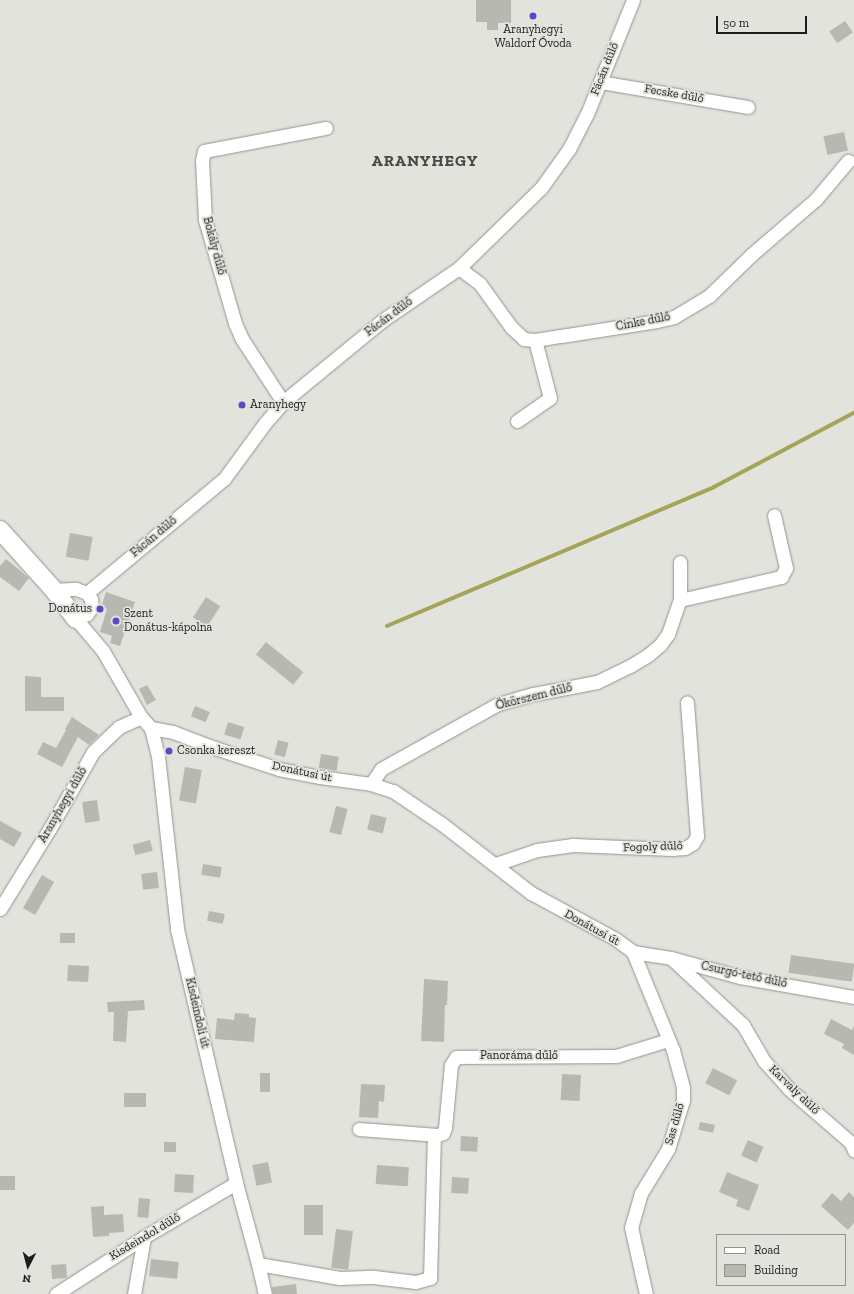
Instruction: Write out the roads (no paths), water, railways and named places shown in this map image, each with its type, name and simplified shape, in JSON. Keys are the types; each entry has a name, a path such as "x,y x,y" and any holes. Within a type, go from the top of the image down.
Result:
{"street":[{"name":"Fácán dűlő","path":"87,593 224,479 265,423 283,402 383,320 459,268 518,212 554,173 569,149 587,114 632,0"},
{"name":"Fecske dűlő","path":"600,82 748,107"},
{"name":"Bokály dűlő","path":"283,402 242,339 235,323 205,220 202,161 204,151 326,128"},
{"name":"Cinke dűlő","path":"535,340 657,321 674,317 692,307 709,296 751,256 816,199 848,161"},
{"path":"459,268 480,284 511,327 524,339 535,340 550,398 517,421"},
{"path":"680,600 781,577 786,568 774,515"},
{"path":"0,530 54,590 103,651 141,717 151,728"},
{"name":"Ökörszem dűlő","path":"371,784 381,769 498,704 534,694 597,682 630,666 660,645 668,634 680,600 680,562"},
{"path":"54,590 76,589 87,593 91,599 92,607 87,614 76,619"},
{"name":"Fogoly dűlő","path":"496,864 537,850 573,845 672,849 685,848 693,844 697,836 687,702"},
{"name":"Aranyhegyi dűlő","path":"0,909 50,828 93,752 119,727 141,717"},
{"name":"Donátusi út","path":"151,728 173,732 209,746 279,769 320,777 371,784 393,791 415,804 496,864 531,893 614,938 633,952"},
{"name":"Kisdeindoli út","path":"151,728 158,756 177,929 236,1183 265,1294"},
{"name":"Csurgó-tető dűlő","path":"633,952 671,958 740,977 854,997"},
{"name":"Sas dűlő","path":"633,952 668,1040 683,1088 683,1100 668,1150 641,1193 631,1227 646,1294"},
{"name":"Karvaly dűlő","path":"671,958 743,1025 769,1067 788,1088 851,1143 854,1150"},
{"name":"Panoráma dűlő","path":"434,1135 443,1133 445,1128 451,1065 456,1057 616,1056 668,1040"},
{"path":"258,1264 340,1278 374,1277 416,1288 430,1278 434,1135 359,1129"},
{"name":"Kisdeindol dűlő","path":"56,1294 144,1237 236,1183"},
{"path":"134,1294 144,1237"}],"waterway":[{"path":"387,626 714,487 854,413"}],"place":[{"name":"Aranyhegyi Waldorf Óvoda","path":"533,16"},
{"name":"Aranyhegy","path":"242,405"},
{"name":"Donátus","path":"100,609"},
{"name":"Szent Donátus-kápolna","path":"116,621"},
{"name":"Csonka kereszt","path":"169,751"}],"district":[{"name":"ARANYHEGY","path":"425,161"}]}
